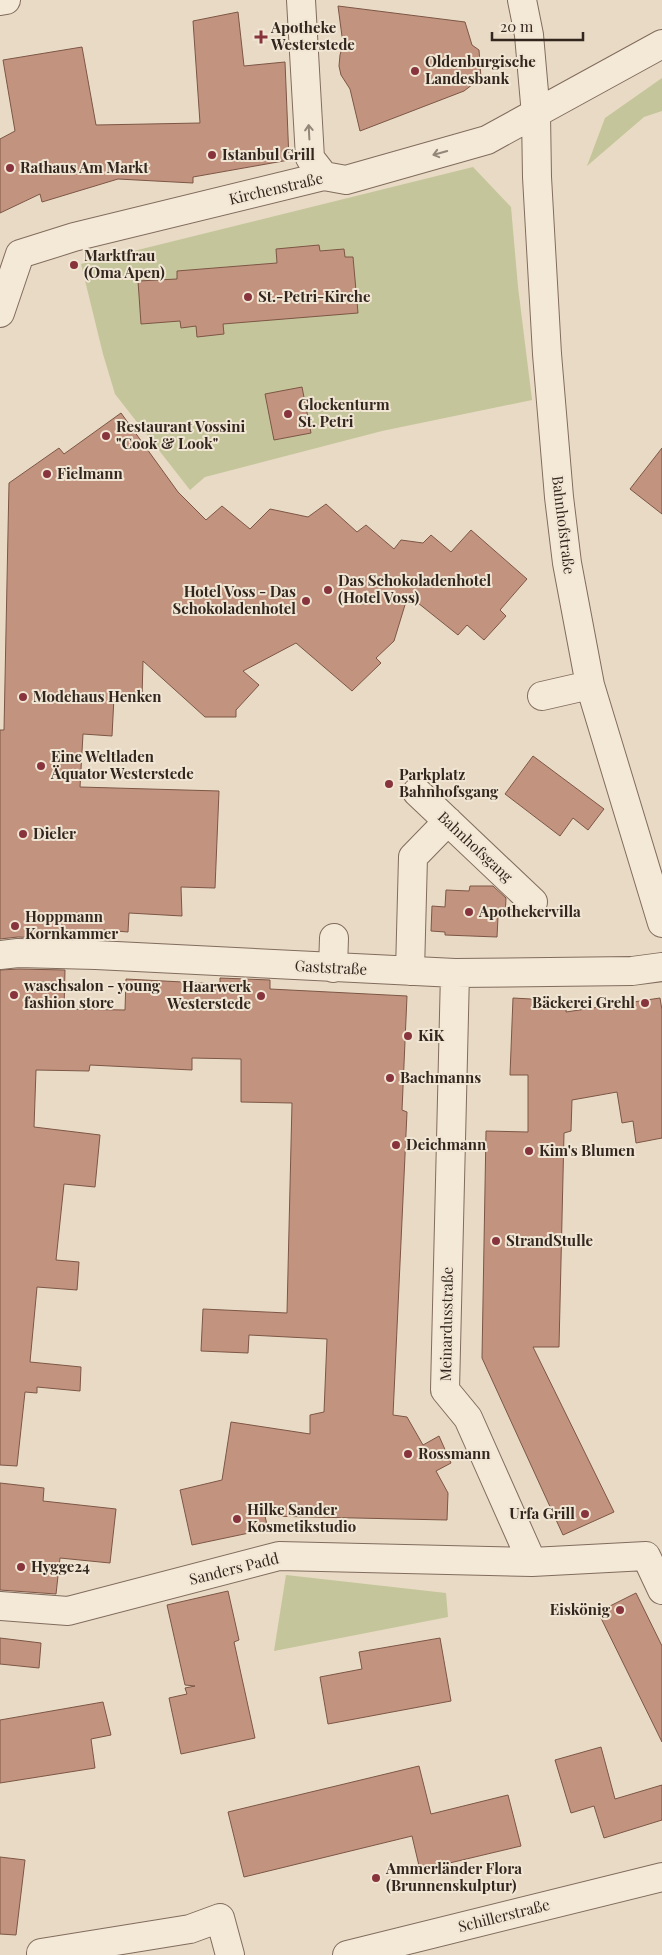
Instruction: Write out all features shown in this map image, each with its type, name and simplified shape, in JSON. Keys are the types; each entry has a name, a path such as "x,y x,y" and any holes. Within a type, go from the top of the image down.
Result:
{"street":[{"path":"0,1 6,0"},
{"path":"301,0 310,158 324,176"},
{"name":"Bahnhofstraße","path":"522,0 529,35 536,115 537,177 533,301 552,428 567,563 590,686 662,924"},
{"name":"Kirchenstraße","path":"0,313 20,254 74,237 324,176 346,180 487,140 536,115 662,44"},
{"path":"542,696 590,686"},
{"name":"Bahnhofsgang","path":"417,792 533,902"},
{"path":"410,971 413,857 448,821"},
{"path":"333,968 334,938"},
{"name":"Gaststraße","path":"0,955 18,953 96,955 455,973 632,972 662,966"},
{"name":"Meinardusstraße","path":"455,973 445,1390 468,1418 532,1562"},
{"name":"Sanders Padd","path":"0,1606 68,1611 279,1556 532,1562"},
{"path":"532,1562 646,1556 662,1590"},
{"name":"Schillerstraße","path":"347,1955 662,1877"},
{"path":"41,1953 190,1929 220,1918 230,1955"}],"green space":[{"path":"662,78 662,111 644,117 587,166 605,118"},
{"path":"473,167 511,207 518,287 532,400 382,431 205,477 190,490 115,394 81,264"},
{"path":"286,1575 446,1593 448,1617 274,1651"}],"building":[{"path":"338,6 465,22 472,45 479,50 481,78 464,91 360,131 350,89 341,75 339,66 343,44"},
{"path":"238,12 244,66 285,62 289,160 193,177 193,183 118,179 42,202 40,194 0,213 0,139 15,131 3,60 82,47 96,125 200,123 193,21"},
{"name":"St.-Petri-Kirche","path":"319,245 320,251 344,249 345,257 353,257 358,313 223,324 224,334 197,337 196,326 181,328 180,321 141,324 138,281 177,279 177,271 277,263 276,249"},
{"name":"Glockenturm St. Petri","path":"302,387 311,433 274,440 265,394"},
{"path":"121,413 178,492 206,520 222,506 250,529 270,509 308,517 326,504 357,532 366,525 394,549 401,540 423,543 431,535 451,552 471,530 527,579 500,610 506,616 484,640 467,625 458,635 408,595 394,641 376,658 381,663 352,691 296,643 243,671 259,685 236,710 236,717 205,717 143,661 142,697 114,697 112,736 83,734 80,787 219,791 215,888 181,887 182,916 129,913 128,932 104,930 104,935 65,933 65,939 18,937 0,939 0,730 4,730 9,483 59,448 64,454"},
{"path":"662,448 662,514 630,489"},
{"path":"533,756 604,809 588,830 573,818 560,836 505,794"},
{"name":"Apothekervilla","path":"470,886 493,886 506,898 505,918 498,917 497,937 445,935 445,932 431,931 432,906 445,907 446,890 469,891"},
{"path":"0,970 65,970 64,1009 125,1010 126,979 220,984 220,978 270,980 270,989 407,996 402,1110 407,1112 393,1415 407,1417 423,1445 439,1436 451,1463 436,1471 448,1493 447,1520 265,1516 268,1529 192,1545 180,1490 222,1480 231,1422 310,1434 310,1415 324,1412 327,1339 249,1335 248,1353 201,1351 203,1309 287,1313 292,1103 241,1102 241,1059 192,1058 192,1070 90,1065 89,1071 36,1070 34,1127 100,1135 95,1187 64,1184 56,1260 79,1262 77,1290 37,1287 30,1362 81,1367 80,1391 37,1387 37,1393 25,1392 17,1466 0,1465"},
{"path":"513,998 567,1001 566,1012 660,998 662,1010 662,1138 636,1143 633,1121 622,1123 617,1092 572,1100 571,1131 564,1133 559,1347 533,1347 614,1512 563,1535 482,1358 486,1131 528,1132 528,1075 510,1075"},
{"path":"0,1483 44,1488 43,1501 116,1509 110,1563 60,1558 56,1594 0,1590"},
{"path":"228,1591 239,1640 234,1642 255,1738 181,1754 169,1698 187,1694 185,1688 195,1686 185,1685 167,1605"},
{"path":"636,1593 662,1646 662,1742 598,1612"},
{"path":"0,1638 41,1643 39,1668 0,1664"},
{"path":"440,1638 451,1701 328,1724 320,1677 362,1669 359,1652"},
{"path":"103,1702 111,1735 91,1739 95,1768 0,1783 0,1720"},
{"path":"601,1747 615,1799 662,1785 662,1820 604,1838 594,1806 571,1813 555,1760"},
{"path":"419,1766 431,1814 508,1795 521,1846 420,1870 412,1836 244,1877 228,1812"},
{"path":"0,1857 25,1860 16,1935 0,1934"}],"place":[{"name":"Apotheke Westerstede","path":"261,37"},
{"name":"Oldenburgische Landesbank","path":"415,71"},
{"name":"Istanbul Grill","path":"212,155"},
{"name":"Rathaus Am Markt","path":"10,168"},
{"name":"Marktfrau (Oma Apen)","path":"74,265"},
{"name":"St.-Petri-Kirche","path":"248,297"},
{"name":"Glockenturm St. Petri","path":"288,414"},
{"name":"Restaurant Vossini \"Cook & Look\"","path":"106,436"},
{"name":"Fielmann","path":"47,474"},
{"name":"Das Schokoladenhotel (Hotel Voss)","path":"328,590"},
{"name":"Hotel Voss - Das Schokoladenhotel","path":"306,601"},
{"name":"Modehaus Henken","path":"23,697"},
{"name":"Eine Weltladen Äquator Westerstede","path":"41,766"},
{"name":"Parkplatz Bahnhofsgang","path":"389,784"},
{"name":"Dieler","path":"23,834"},
{"name":"Apothekervilla","path":"469,912"},
{"name":"Hoppmann Kornkammer","path":"15,926"},
{"name":"waschsalon - young fashion store","path":"14,995"},
{"name":"Haarwerk Westerstede","path":"261,996"},
{"name":"Bäckerei Grehl","path":"645,1003"},
{"name":"KiK","path":"408,1036"},
{"name":"Bachmanns","path":"390,1078"},
{"name":"Deichmann","path":"396,1145"},
{"name":"Kim's Blumen","path":"529,1151"},
{"name":"StrandStulle","path":"496,1241"},
{"name":"Rossmann","path":"408,1454"},
{"name":"Urfa Grill","path":"585,1514"},
{"name":"Hilke Sander Kosmetikstudio","path":"237,1519"},
{"name":"Hygge24","path":"21,1567"},
{"name":"Eiskönig","path":"620,1610"},
{"name":"Ammerländer Flora (Brunnenskulptur)","path":"376,1878"}]}
